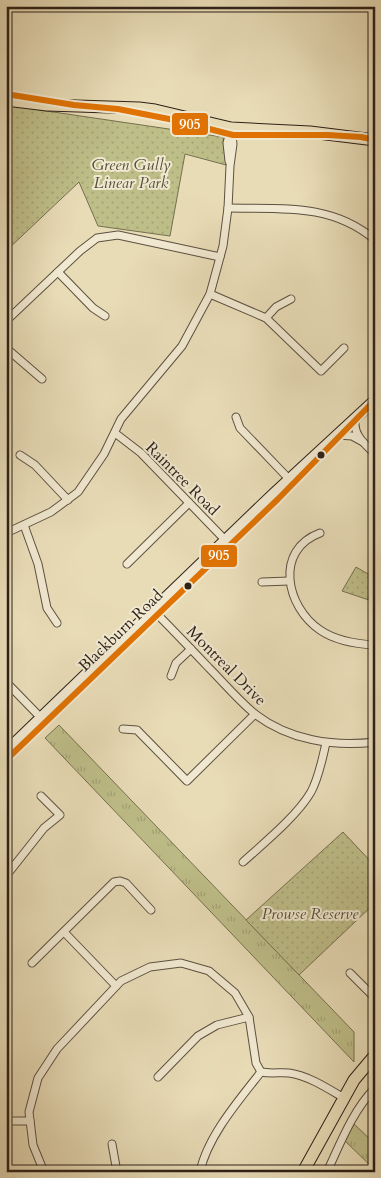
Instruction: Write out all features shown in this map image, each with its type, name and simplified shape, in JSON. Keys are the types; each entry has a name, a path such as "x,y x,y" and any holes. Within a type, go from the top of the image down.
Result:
{"main road":[{"path":"6,94 74,106"},
{"path":"6,100 47,105 118,108 231,132 280,136 328,135 361,137 375,140"},
{"name":"Blackburn Road","path":"228,543 289,479 375,400"},
{"name":"Blackburn Road","path":"6,752 43,720 228,543 298,479 338,435"},
{"name":"Blackburn Road","path":"6,760 43,720"},
{"path":"303,1172 354,1080 375,1055"}],"street":[{"path":"6,533 52,512 78,492 104,454 121,419 182,346 210,294 220,257 228,208 233,144 231,132"},
{"path":"228,208 293,209 320,212 346,221 375,240"},
{"path":"6,320 89,244 98,238 108,235 118,234 220,257"},
{"path":"58,272 92,308 105,316"},
{"path":"210,294 266,318 320,371 344,348"},
{"path":"266,318 276,307 291,299"},
{"path":"6,348 42,378"},
{"path":"236,417 240,428 289,479"},
{"path":"356,418 355,427 363,442"},
{"name":"Raintree Road","path":"115,433 141,453 228,543"},
{"path":"338,435 352,436 363,442 375,454"},
{"path":"20,455 35,465 68,500"},
{"path":"127,564 189,503"},
{"path":"24,525 38,564 47,608 57,622"},
{"path":"320,533 311,536 299,548 294,557 289,581 291,590 304,615 318,629 334,638 375,645"},
{"path":"262,582 289,581"},
{"name":"Montreal Drive","path":"156,612 255,714 277,727 300,737 326,743 355,744 375,742"},
{"path":"170,676 176,663 191,649"},
{"path":"6,682 43,720"},
{"path":"123,729 137,730 187,781 255,714"},
{"path":"243,862 296,810 310,792 320,768 326,743"},
{"path":"6,876 44,828 60,815 41,796"},
{"path":"6,862 12,867"},
{"path":"32,963 114,882 126,883 151,910"},
{"path":"64,932 116,986"},
{"path":"44,1172 33,1145 28,1112 38,1078 57,1049 121,981 150,966 181,963 209,971 235,993 249,1017 256,1063 261,1072"},
{"path":"350,973 375,998"},
{"path":"158,1077 198,1036 217,1025 249,1017"},
{"path":"261,1072 272,1074 288,1073 318,1082 344,1098"},
{"path":"200,1172 202,1162 218,1130 261,1072"},
{"path":"326,1172 355,1115 367,1095 375,1088"},
{"path":"6,1121 30,1121"},
{"path":"112,1144 117,1172"}],"green space":[{"name":"Green Gully Linear Park","path":"6,105 223,137 226,165 185,154 170,236 98,226 79,182 6,251"},
{"path":"356,567 375,578 375,602 342,591"},
{"path":"59,725 354,1032 354,1062 45,738"},
{"name":"Prowse Reserve","path":"343,832 375,866 375,903 299,975 246,920"},
{"path":"352,1122 375,1144 375,1170 343,1139"}],"transit line":[{"name":"905","path":"6,94 74,105 118,109 174,120 233,135 328,135 361,137 375,140"},
{"name":"905","path":"6,760 278,499 375,400"}]}
